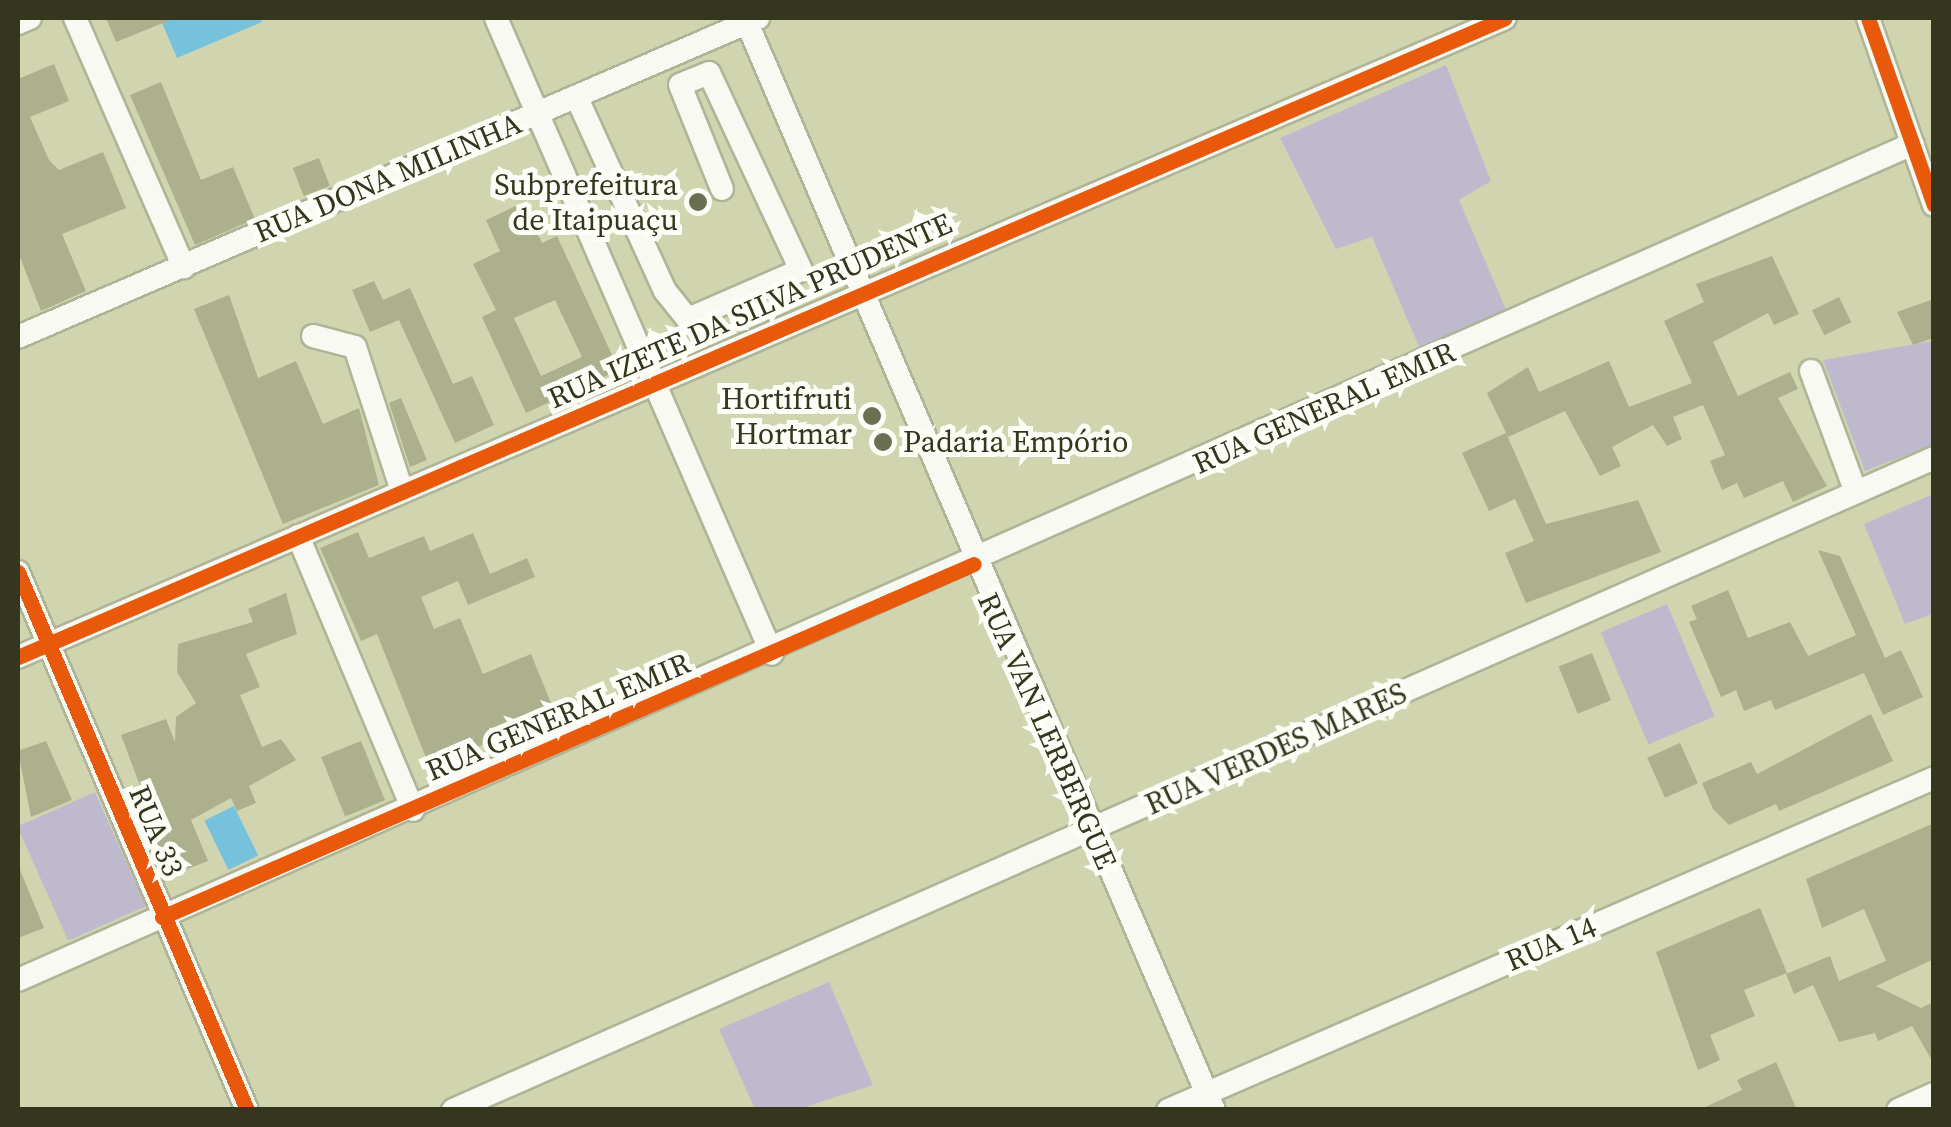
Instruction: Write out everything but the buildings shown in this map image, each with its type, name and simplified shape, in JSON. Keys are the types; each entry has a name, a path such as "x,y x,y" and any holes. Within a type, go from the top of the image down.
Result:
{"street":[{"path":"18,23 30,18"},
{"path":"75,18 184,267"},
{"path":"496,18 772,654"},
{"name":"RUA IZETE DA SILVA PRUDENTE","path":"18,657 859,292 1505,18"},
{"path":"1868,18 1934,205"},
{"name":"RUA DONA MILINHA","path":"18,338 577,98 750,19"},
{"name":"RUA VAN LERBERGUE","path":"750,19 974,564 1210,1101"},
{"path":"577,98 665,291 688,319 802,270 709,73 680,86 722,189"},
{"name":"RUA GENERAL EMIR","path":"18,980 772,654 1914,144"},
{"path":"313,336 355,347 402,491"},
{"path":"1811,371 1855,490"},
{"name":"RUA VERDES MARES","path":"453,1110 1934,458"},
{"path":"298,536 413,810"},
{"name":"RUA 33","path":"18,572 247,1110"},
{"name":"RUA 14","path":"1168,1110 1210,1101 1934,778"},
{"path":"1898,1110 1934,1094"}],"shaded area":[{"path":"1446,65 1491,181 1459,200 1507,312 1420,349 1372,237 1336,249 1280,138"},
{"path":"1933,341 1933,445 1865,471 1823,360"},
{"path":"1933,494 1933,614 1905,624 1864,524"},
{"path":"1667,604 1715,716 1648,744 1601,632"},
{"path":"95,792 146,906 68,941 18,826"},
{"path":"829,982 873,1085 799,1109 755,1109 719,1029"}],"water":[{"path":"160,18 260,18 262,22 177,58"},
{"path":"234,806 258,855 228,870 204,820"}],"cycle path":[{"path":"18,657 1505,18"},
{"path":"1868,18 1934,205"},
{"path":"162,917 974,564"},
{"path":"18,572 247,1110"}],"place":[{"name":"Subprefeitura de Itaipuaçu","path":"698,202"},
{"name":"Hortifruti Hortmar","path":"872,416"},
{"name":"Padaria Empório","path":"883,442"}]}
